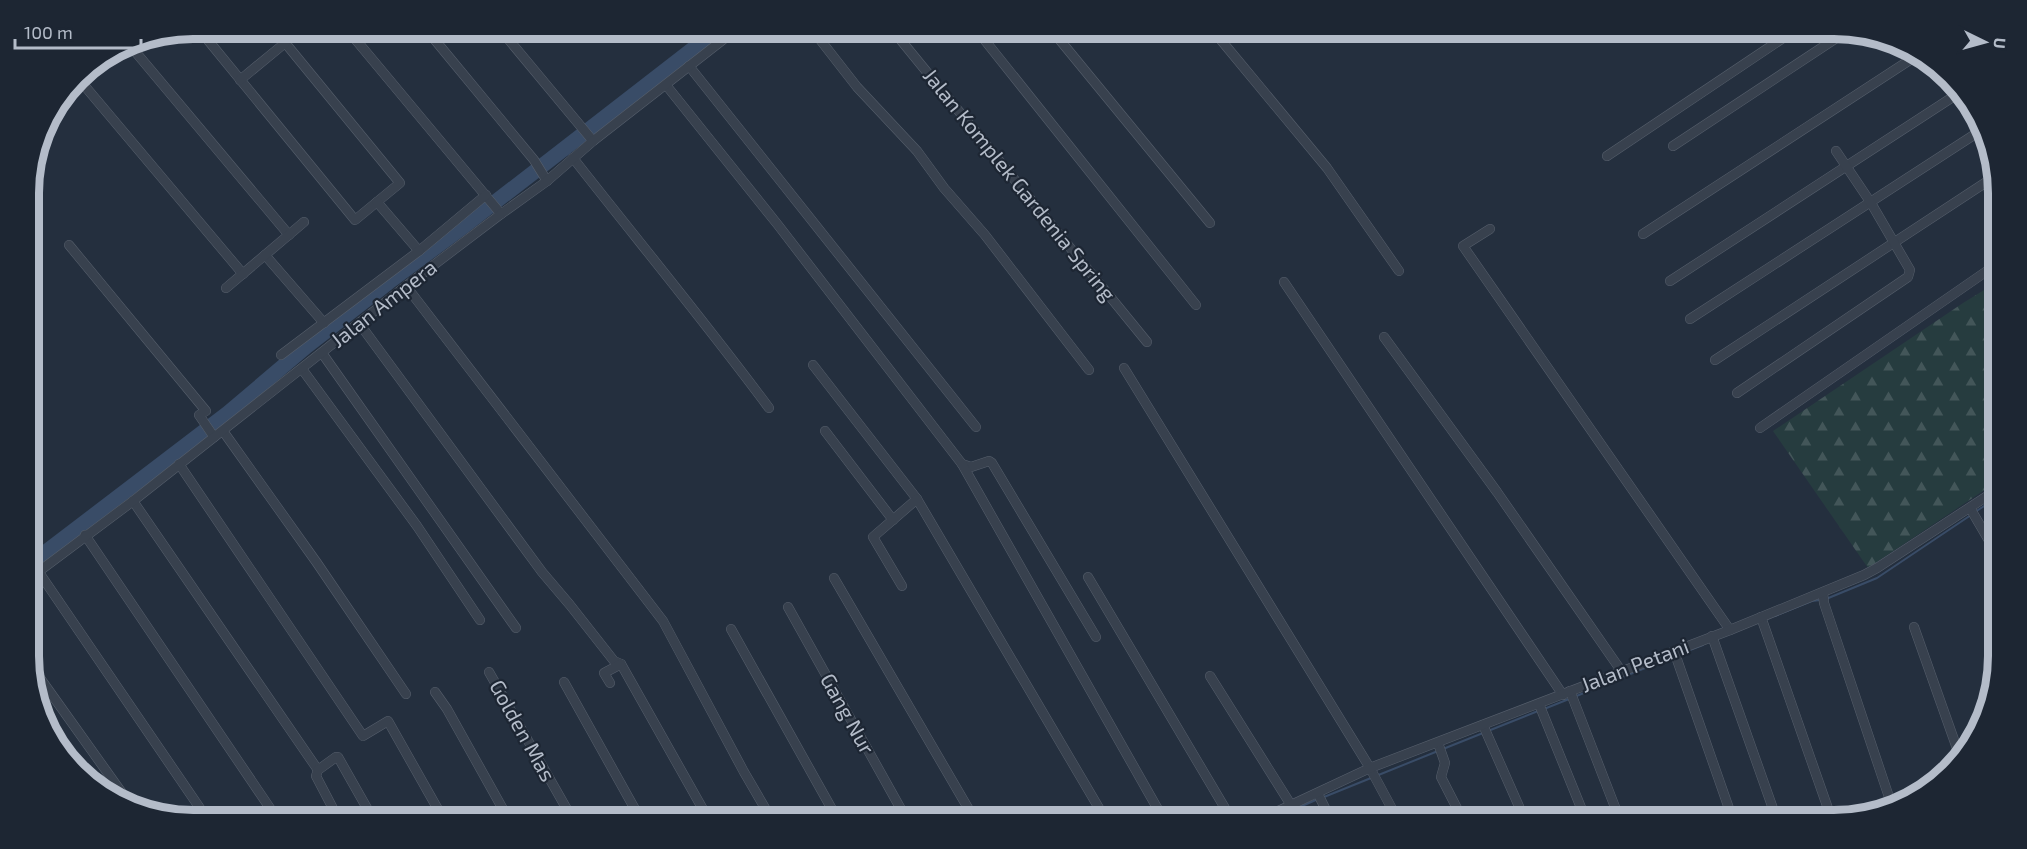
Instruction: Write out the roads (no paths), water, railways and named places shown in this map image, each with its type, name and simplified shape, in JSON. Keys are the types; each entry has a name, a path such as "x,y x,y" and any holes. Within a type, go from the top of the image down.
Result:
{"street":[{"path":"207,39 355,220 400,183 282,39"},
{"path":"281,355 419,251 493,204 355,39"},
{"path":"434,39 535,162 545,179"},
{"path":"508,39 591,138"},
{"name":"Jalan Ampera","path":"39,570 133,501 213,435 223,431 359,324 406,286 493,204 545,179 573,158 591,138 666,85 724,39"},
{"path":"820,39 857,87 917,151 1089,370"},
{"name":"Jalan Komplek Gardenia Spring","path":"900,39 1147,342"},
{"path":"984,39 1196,305"},
{"path":"1059,39 1210,223"},
{"path":"1220,39 1327,168 1399,271"},
{"path":"1607,156 1782,39"},
{"path":"1673,146 1835,39"},
{"path":"240,80 285,43"},
{"path":"135,51 289,235"},
{"path":"1643,234 1910,60"},
{"path":"689,66 976,427"},
{"path":"84,85 243,273"},
{"path":"666,85 778,225 962,464 1158,810"},
{"path":"1670,280 1954,96"},
{"path":"1690,319 1976,134"},
{"path":"1737,393 1908,277 1910,270 1895,243 1836,151"},
{"path":"573,158 684,300 729,353 769,408"},
{"path":"1715,360 1987,181"},
{"path":"377,202 419,251"},
{"path":"226,288 304,222"},
{"path":"1490,229 1463,246 1730,630"},
{"path":"69,245 206,411 199,415 213,435"},
{"path":"265,255 324,323"},
{"path":"1760,428 1988,270"},
{"path":"1284,282 1570,696 1616,810"},
{"path":"406,286 663,621 766,810"},
{"path":"359,324 542,572 614,662 621,664 636,682 704,810"},
{"path":"1384,337 1497,492 1622,672"},
{"path":"322,353 516,628"},
{"path":"813,365 917,499 1100,810"},
{"path":"1124,368 1373,774 1393,810"},
{"path":"302,369 417,526 480,620"},
{"path":"223,431 406,694"},
{"path":"825,431 892,520"},
{"path":"962,464 971,467 981,462 992,463 1096,637"},
{"path":"179,464 363,736 388,721 438,810"},
{"name":"Jalan Petani","path":"1280,810 1291,805 1320,799 1439,745 1541,710 1622,672 1713,640 1761,617 1823,597 1973,512 1988,498"},
{"path":"902,586 873,537 917,499"},
{"path":"133,501 318,770"},
{"path":"1973,512 1988,538"},
{"path":"85,536 271,810"},
{"path":"39,572 201,810"},
{"path":"1088,577 1226,810"},
{"path":"834,578 969,810"},
{"path":"1823,597 1890,799"},
{"name":"Gang Nur","path":"788,608 901,810"},
{"path":"1761,617 1829,810"},
{"path":"1914,627 1957,748"},
{"path":"731,630 832,810"},
{"path":"1713,640 1773,810"},
{"path":"1675,655 1729,810"},
{"path":"610,683 604,673 621,664"},
{"name":"Golden Mas","path":"489,672 567,810"},
{"path":"1210,676 1291,805"},
{"path":"41,680 120,791"},
{"path":"564,682 635,810"},
{"path":"435,692 503,810"},
{"path":"1541,710 1582,810"},
{"path":"1484,728 1520,810"},
{"path":"1439,745 1445,763 1441,774 1442,780 1458,810"},
{"path":"333,810 316,780 316,776 318,770 333,758 338,757 368,810"},
{"path":"1320,799 1326,810"}],"waterway":[{"path":"39,557 228,413 307,346 389,282 706,39"},
{"path":"1975,512 1988,504"},
{"path":"1826,599 1877,578 1971,515"},
{"path":"1775,616 1820,600"},
{"path":"1677,655 1703,645"},
{"path":"1574,697 1672,657"},
{"path":"1544,709 1569,699"},
{"path":"1488,731 1538,711"},
{"path":"1443,749 1483,733"},
{"path":"1376,776 1438,751"},
{"path":"1324,797 1371,778"},
{"path":"1293,810 1318,799"}]}
